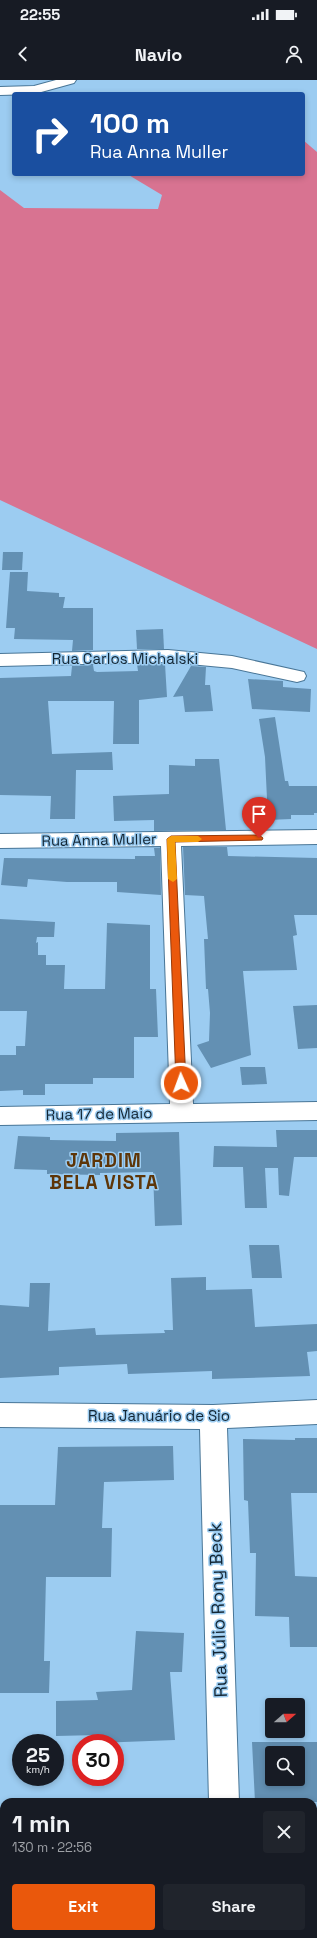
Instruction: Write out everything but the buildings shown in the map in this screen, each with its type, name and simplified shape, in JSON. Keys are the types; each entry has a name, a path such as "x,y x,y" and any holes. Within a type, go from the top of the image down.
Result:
{"street":[{"path":"0,91 34,90 70,80"},
{"name":"Rua Carlos Michalski","path":"0,660 168,656 232,662 297,676"},
{"name":"Rua Anna Muller","path":"0,841 317,837"},
{"path":"171,839 182,1113"},
{"name":"Rua 17 de Maio","path":"0,1116 317,1111"},
{"name":"Rua Januário de Sio","path":"0,1415 213,1417 317,1412"},
{"name":"Rua Júlio Rony Beck","path":"213,1417 224,1798"}],"shaded area":[{"path":"305,142 317,152 317,649 0,500 0,190 24,208 158,209 162,195 130,176 305,176"}],"slow traffic":[{"path":"173,879 171,839 198,839"}],"district":[{"name":"JARDIM BELA VISTA","path":"104,1171"}],"route":[{"path":"181,1083 171,839 259,838"}]}
